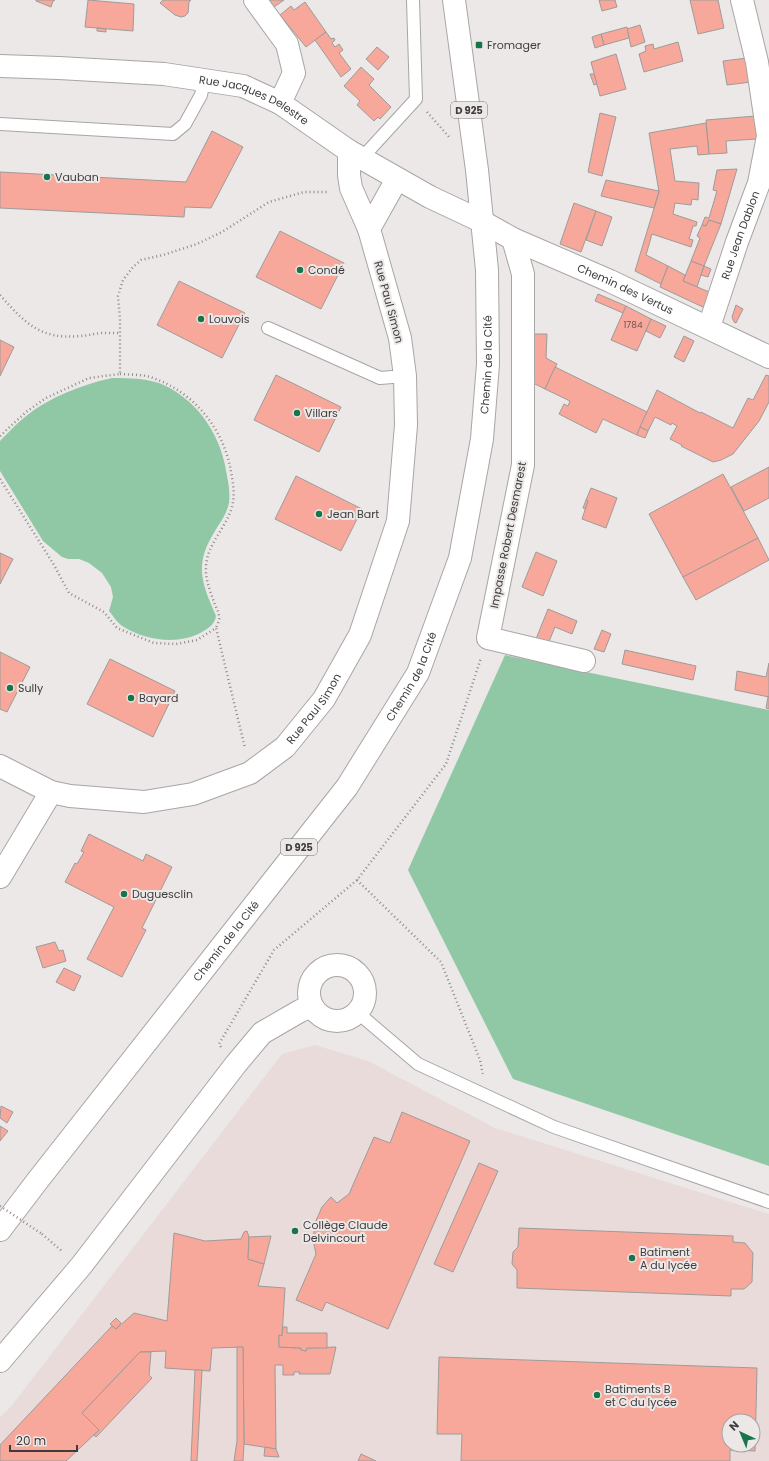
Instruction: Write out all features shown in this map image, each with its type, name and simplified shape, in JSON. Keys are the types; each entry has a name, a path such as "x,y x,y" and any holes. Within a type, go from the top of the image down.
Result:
{"street":[{"path":"255,0 287,44 294,73 280,103"},
{"name":"Chemin de la Cité","path":"0,1230 18,1205 347,787 418,673 460,558 482,439 488,364 487,270 477,170 454,0"},
{"name":"Rue Jean Dablon","path":"709,327 737,242 759,182 768,136 757,62 742,0"},
{"name":"Rue Jacques Delestre","path":"0,66 164,74 243,86 280,103 355,155 397,179 430,197 481,221"},
{"name":"Rue Paul Simon","path":"0,766 51,792 70,796 144,802 193,794 250,773 285,747 324,699 360,636 398,521 406,425 405,376 400,338 369,229 351,188 348,175 355,155"},
{"path":"369,229 397,179"},
{"name":"Chemin des Vertus","path":"481,221 512,239 610,280 769,357"},
{"name":"Impasse Robert Desmarest","path":"488,638 523,465 523,274 512,239"},
{"path":"488,638 584,661"},
{"path":"0,877 51,792"},
{"path":"337,964 347,966 355,970 362,977 366,996 364,1005 358,1013 351,1018 342,1021 333,1021 321,1016 312,1006 309,997 309,988 313,978 319,971 327,966 337,964"},
{"path":"0,1361 81,1266 236,1064 262,1033 300,1011 312,1006"}],"lane":[{"path":"355,155 416,99 413,0"},
{"path":"0,124 173,134 185,124 201,95 204,80"},
{"path":"268,328 380,378 405,376"},
{"path":"358,1013 418,1064 554,1127 769,1202"}],"path":[{"path":"416,99 452,141"},
{"path":"120,374 118,296 123,280 133,267 141,260 163,255 197,244 216,235 269,202 304,192 331,192 351,188"},
{"path":"0,295 24,319 42,332 54,336 119,333"},
{"path":"0,436 26,412 46,398 89,378 120,374 153,378 170,385 191,399 207,416 218,432 227,454 232,478 233,501 231,512 209,552 206,567 208,583 220,617 216,628 250,773"},
{"path":"0,479 54,565 69,593 104,612 117,628 154,643 176,644 196,640 216,628"},
{"path":"236,1064 219,1044 274,950 357,880 446,764 488,638"},
{"path":"357,880 441,962 480,1060 486,1095"},
{"path":"0,1206 42,1234 81,1266"}],"shaded area":[{"path":"315,1045 368,1061 495,1128 769,1214 769,1461 0,1461 0,1417 13,1404 282,1054"}],"green space":[{"path":"112,378 133,378 160,383 190,402 208,424 215,436 224,462 229,493 228,508 206,549 202,568 205,587 216,616 213,624 202,632 183,639 163,640 143,636 120,624 109,611 113,597 111,587 102,573 89,563 79,559 68,559 62,557 43,541 0,471 0,441 34,410 44,403 77,388"},
{"path":"505,655 769,710 769,1166 513,1079 408,870"}],"building":[{"path":"36,0 55,0 53,1 51,7"},
{"path":"88,0 134,4 133,31 85,27"},
{"path":"163,0 191,0 189,2 188,13 181,17 175,15 160,3"},
{"path":"268,0 284,0 274,7"},
{"path":"599,0 615,0 617,7 602,11"},
{"path":"690,0 718,0 724,28 698,34"},
{"path":"305,2 326,32 306,47 280,15 291,6 294,10"},
{"path":"640,25 645,42 631,47 627,29"},
{"path":"627,27 629,38 604,45 601,34"},
{"path":"97,28 106,29 106,32 97,31"},
{"path":"326,32 331,39 334,38 335,40 332,43 335,47 339,44 343,50 339,53 351,69 341,77 315,40"},
{"path":"601,34 604,45 595,48 592,37"},
{"path":"678,42 683,61 644,72 639,54 646,51 645,46 653,44 654,49"},
{"path":"377,47 389,57 378,70 366,59"},
{"path":"616,54 626,89 600,96 591,62"},
{"path":"747,58 751,82 727,85 723,61"},
{"path":"361,67 374,79 369,85 391,107 380,119 378,117 374,121 357,105 360,101 344,86"},
{"path":"590,74 594,74 597,84 594,85"},
{"path":"600,113 616,117 602,176 588,172"},
{"path":"756,116 757,139 726,141 727,153 709,154 706,120"},
{"path":"706,123 709,154 698,155 697,146 670,149 675,181 699,183 698,200 692,199 691,205 675,203 673,214 697,222 696,226 693,226 689,239 693,240 691,247 652,234 646,255 668,266 661,284 635,271 659,192 649,133"},
{"name":"Vauban","path":"212,131 243,147 211,208 185,207 184,217 0,208 0,172 186,182"},
{"path":"737,169 721,224 709,220 706,226 702,225 705,217 709,218 717,191 713,190 717,170"},
{"path":"606,180 659,191 654,208 601,196"},
{"path":"574,203 596,211 581,252 560,244"},
{"path":"596,211 612,217 602,246 586,240"},
{"path":"709,220 721,224 704,266 691,261 700,238 697,236 702,225 706,226"},
{"name":"Condé","path":"280,231 344,263 321,309 256,277"},
{"path":"691,261 704,266 697,287 683,281"},
{"path":"668,266 685,275 683,281 714,294 705,308 660,287"},
{"path":"704,266 711,269 708,277 701,275"},
{"name":"Louvois","path":"179,281 245,313 222,358 157,325"},
{"path":"598,294 626,306 623,313 595,301"},
{"path":"736,305 743,309 736,323 732,317"},
{"path":"626,306 651,319 637,351 611,340"},
{"path":"651,319 666,326 660,338 646,331"},
{"path":"532,334 547,334 546,358 557,364 545,389 533,383"},
{"path":"684,336 694,341 684,362 674,357"},
{"path":"0,340 14,347 0,376"},
{"path":"555,367 647,412 637,435 603,419 596,433 559,414 564,404 568,406 570,401 545,389"},
{"name":"Villars","path":"276,375 341,407 319,452 254,420"},
{"path":"766,375 769,376 769,402 759,421 733,454 721,460 713,462 670,439 677,426 672,423 671,425 655,417 648,431 640,427 657,390 700,413 701,412 733,428 748,398 753,400"},
{"path":"640,427 648,431 645,438 637,435"},
{"path":"769,467 769,498 744,511 731,487"},
{"path":"723,474 758,538 683,577 649,514"},
{"name":"Jean Bart","path":"296,476 362,509 341,551 275,519"},
{"path":"591,488 617,498 606,528 582,519 588,501 586,500"},
{"path":"586,500 588,501 585,509 583,508"},
{"path":"758,538 769,560 696,600 683,577"},
{"path":"536,552 557,561 543,596 522,587"},
{"path":"0,553 13,559 0,584"},
{"path":"548,609 577,621 572,634 555,627 548,644 536,639"},
{"path":"602,630 611,634 604,652 594,649"},
{"path":"625,650 696,666 693,680 622,664"},
{"name":"Sully","path":"0,652 30,667 7,712 0,709"},
{"name":"Bayard","path":"110,659 175,691 153,737 87,704"},
{"path":"769,663 769,697 735,690 737,671 766,677"},
{"path":"769,697 769,709 766,708"},
{"name":"Duguesclin","path":"89,834 143,861 146,854 172,867 142,928 146,930 122,977 87,959 114,907 65,882 75,863 77,864 84,852 81,851"},
{"path":"55,942 59,951 63,950 66,961 43,968 36,947"},
{"path":"64,968 81,976 74,991 56,982"},
{"path":"1,1106 13,1112 7,1123 0,1118"},
{"path":"402,1112 470,1141 388,1329 326,1302 322,1311 296,1300 316,1254 313,1240 315,1223 322,1207 331,1197 337,1203 349,1194 374,1137 390,1143"},
{"path":"0,1126 8,1131 0,1141"},
{"path":"479,1163 498,1171 453,1272 434,1264"},
{"name":"Batiment A du lycée","path":"519,1228 733,1236 733,1242 745,1243 753,1253 752,1282 744,1289 731,1289 731,1296 517,1288 517,1270 512,1264 513,1252 518,1247"},
{"path":"247,1231 249,1237 248,1259 264,1264 258,1286 285,1288 282,1336 279,1335 279,1347 301,1348 301,1350 306,1351 307,1348 336,1347 330,1374 299,1374 300,1372 294,1372 294,1375 283,1375 283,1365 275,1365 276,1449 244,1444 243,1347 212,1348 210,1371 165,1368 166,1351 140,1352 82,1413 99,1430 66,1461 0,1461 0,1445 112,1326 116,1329 134,1313 167,1321 174,1233 205,1241 241,1239 244,1232"},
{"path":"271,1236 264,1264 248,1259 249,1237"},
{"path":"116,1318 121,1323 116,1329 110,1324"},
{"path":"283,1327 287,1327 287,1333 327,1333 327,1348 307,1348 306,1351 301,1350 301,1348 279,1347 279,1335 282,1336"},
{"path":"237,1347 243,1347 243,1461 234,1461 237,1441"},
{"path":"140,1352 151,1352 149,1375 152,1378 96,1437 94,1435 99,1430 82,1413"},
{"name":"Batiments B et C du lycée","path":"439,1357 757,1368 756,1413 721,1413 721,1453 730,1453 730,1461 461,1461 462,1434 437,1434"},
{"path":"195,1370 202,1370 197,1461 191,1461"},
{"path":"265,1447 276,1449 279,1457 264,1456"},
{"path":"361,1454 376,1461 358,1461"}],"place":[{"name":"Fromager","path":"479,45"},
{"name":"Vauban","path":"47,177"},
{"name":"Condé","path":"300,270"},
{"name":"Louvois","path":"201,319"},
{"name":"Villars","path":"297,413"},
{"name":"Jean Bart","path":"319,514"},
{"name":"Sully","path":"10,688"},
{"name":"Bayard","path":"131,698"},
{"name":"Duguesclin","path":"124,894"},
{"name":"Collège Claude Delvincourt","path":"295,1231"},
{"name":"Batiment A du lycée","path":"632,1258"},
{"name":"Batiments B et C du lycée","path":"597,1395"}]}
